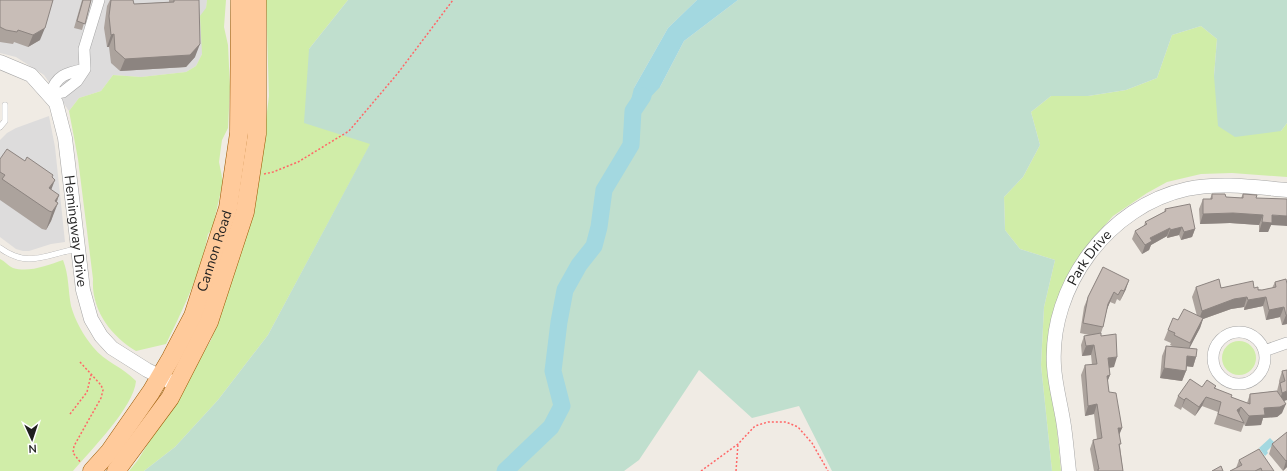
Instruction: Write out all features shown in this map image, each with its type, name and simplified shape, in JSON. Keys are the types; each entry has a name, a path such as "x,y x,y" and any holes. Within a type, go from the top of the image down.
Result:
{"main road":[{"name":"Cannon Road","path":"88,468 110,451 161,376 193,316 228,208 239,133 240,0"},
{"name":"Cannon Road","path":"116,471 142,439 170,398 209,322 245,212 257,134 257,0"}],"street":[{"path":"50,95 53,83 66,73 85,69 84,49 99,0"},
{"name":"Hemingway Drive","path":"0,62 31,75 56,103 65,138 86,305 101,336 112,348 177,385"},
{"name":"Park Drive","path":"1069,471 1064,425 1054,366 1056,330 1070,287 1086,257 1106,234 1139,209 1163,197 1187,190 1218,186 1287,190"},
{"path":"1245,333 1254,337 1260,343 1264,351 1265,359 1262,370 1254,379 1246,383 1238,384 1223,378 1214,365 1213,356 1216,348 1221,340 1228,335 1245,333"},
{"path":"1264,351 1287,343"}],"lane":[{"path":"0,127 5,122 5,105"},
{"path":"0,248 14,257 31,260 78,249"}],"path":[{"path":"250,177 273,172 298,162 349,131 398,73 453,0"},
{"path":"80,362 101,385 103,390 101,398 74,446 73,453 88,468"},
{"path":"70,414 87,392 92,375"},
{"path":"701,471 738,444 755,426 768,422 786,422 798,427 812,443 828,471"},
{"path":"736,471 738,444"}],"shaded area":[{"path":"0,0 207,0 202,54 196,66 186,72 141,77 113,75 101,91 79,98 69,111 44,75 16,57 0,53"},
{"path":"49,116 55,147 65,242 51,244 29,251 23,251 16,249 0,237 0,140 7,133 16,128"}],"green space":[{"path":"207,0 226,0 224,27 228,45 230,87 228,128 222,140 219,162 223,182 212,230 208,234 201,263 185,304 166,344 136,351 118,338 111,330 104,321 95,301 78,159 69,111 79,98 101,91 113,75 141,77 186,72 196,66 202,54 200,16 206,8"},
{"path":"266,0 348,0 309,49 371,143 268,335 218,400 175,447 144,471 129,471 138,460 211,340 254,214 269,96"},
{"path":"348,0 697,0 668,28 634,88 660,87 684,41 738,0 1287,0 1287,123 1281,131 1235,137 1218,126 1214,76 1217,39 1201,26 1172,35 1157,78 1126,90 1088,96 1051,96 1031,112 1040,145 1023,177 1004,197 1005,230 1020,249 1055,260 1044,307 1041,365 1052,471 832,471 799,406 752,418 699,370 639,460 624,471 144,471 175,447 218,400 268,335 370,144 304,123 309,49"},
{"path":"1201,26 1217,39 1214,76 1281,131 1287,123 1287,177 1232,173 1201,174 1167,182 1147,193 1113,216 1084,249 1068,274 1054,314 1053,388 1061,471 1052,471 1041,365 1044,307 1055,260 1020,249 1005,230 1004,197 1023,177 1040,145 1031,112 1051,96 1088,96 1126,90 1157,78 1172,35"},
{"path":"0,259 13,268 25,270 38,268 63,260 71,306 75,317 89,342 108,361 136,381 128,403 120,416 73,471 0,471"},
{"path":"1242,341 1251,346 1255,351 1255,365 1251,370 1246,374 1236,375 1232,374 1223,365 1222,355 1223,351 1232,342"}],"water":[{"path":"697,0 738,0 684,41 660,87 625,124 634,88 668,28"},
{"path":"1270,438 1275,443 1267,451 1268,453 1265,456 1259,448"}],"building":[{"path":"0,0 53,0 45,28 33,35 18,30 17,32 6,30 0,27"},
{"path":"83,0 91,0 85,24 77,21"},
{"path":"111,0 133,0 134,4 174,2 174,0 199,0 200,44 190,55 125,59 115,50 114,34 111,35 109,16"},
{"path":"7,149 25,161 27,157 53,175 52,177 55,180 49,188 59,195 55,201 58,203 52,212 2,179 5,175 0,172 0,159"},
{"path":"1212,194 1225,194 1226,197 1243,198 1243,194 1257,195 1256,198 1287,199 1287,216 1272,215 1272,223 1262,222 1263,215 1233,213 1203,214 1203,199 1212,199"},
{"path":"1190,204 1195,229 1184,232 1182,227 1170,230 1170,228 1150,238 1152,241 1145,245 1135,231 1147,224 1145,222 1166,211 1165,209"},
{"path":"1103,267 1129,280 1124,291 1121,290 1118,295 1114,292 1108,304 1103,327 1083,323 1088,297"},
{"path":"1219,279 1221,288 1253,281 1254,288 1258,287 1258,290 1262,290 1276,287 1275,282 1286,279 1287,315 1284,307 1269,310 1266,297 1248,300 1247,297 1234,299 1202,311 1196,287"},
{"path":"1184,309 1203,318 1190,343 1174,335 1175,333 1168,330 1173,318 1178,320"},
{"path":"1101,333 1101,336 1116,334 1117,357 1108,358 1110,375 1107,376 1109,392 1116,393 1122,428 1118,428 1123,471 1098,471 1099,469 1093,440 1102,438 1097,404 1088,406 1085,365 1097,364 1094,345 1086,346 1084,336"},
{"path":"1166,346 1197,349 1196,357 1187,356 1186,371 1164,368"},
{"path":"1287,370 1287,391 1282,393 1280,383 1285,381 1282,371"},
{"path":"1190,379 1202,387 1207,380 1216,386 1214,388 1232,395 1231,397 1250,404 1250,394 1277,391 1286,404 1280,407 1264,408 1265,415 1249,416 1241,407 1237,410 1244,423 1218,414 1221,402 1206,397 1199,407 1186,398 1184,400 1178,396"},
{"path":"1287,432 1287,460 1286,461 1272,444"},
{"path":"1259,449 1274,471 1262,471 1261,468 1255,471 1230,471 1242,465 1239,460"},
{"path":"1221,466 1223,471 1212,471"}],"waterway":[{"path":"505,471 551,427 562,406 553,371 559,322 565,290 579,265 594,246 599,227 604,190 631,145 633,111 643,96"}]}
